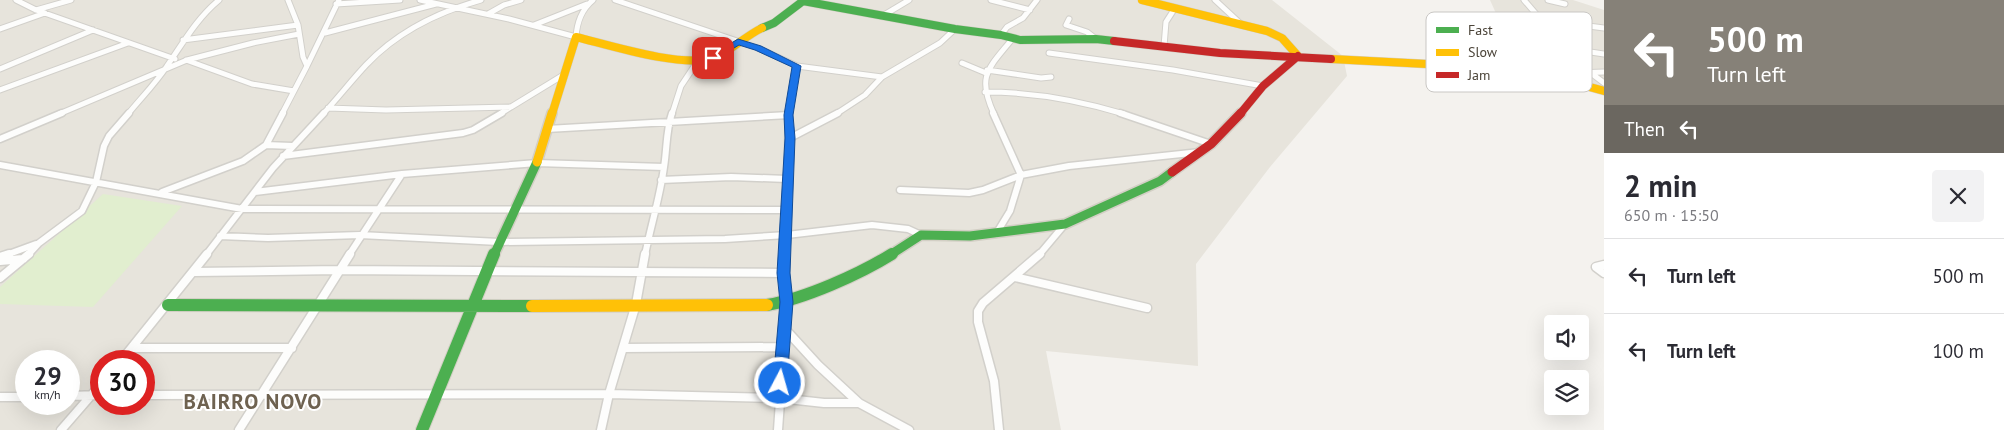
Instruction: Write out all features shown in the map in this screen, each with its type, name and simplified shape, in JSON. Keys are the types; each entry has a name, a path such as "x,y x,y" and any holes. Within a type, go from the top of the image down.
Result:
{"street":[{"path":"16,0 36,10 172,59 187,60 273,90 294,91"},
{"path":"36,10 71,0"},
{"path":"0,278 24,259 39,243 82,210 96,182 104,146 109,136 166,68 183,40 208,9 219,0"},
{"path":"288,0 298,25 303,57 308,66"},
{"path":"160,192 243,161 266,145 325,33 337,2 400,0"},
{"path":"420,0 488,14 576,37 697,62 713,58 809,1 1028,41 1096,39 1220,52 1426,64"},
{"path":"132,348 194,272 283,156 328,108 343,89 392,42 453,7 481,0"},
{"path":"488,14 504,5 521,0"},
{"path":"534,25 593,0"},
{"path":"615,0 758,48 797,66 882,77"},
{"path":"884,15 909,0"},
{"path":"991,0 1030,10"},
{"path":"1001,35 1007,27 1023,18 1037,0"},
{"path":"1142,0 1241,24 1282,38 1298,56"},
{"path":"1216,0 1241,24"},
{"path":"1524,0 1535,12"},
{"path":"1548,0 1564,4"},
{"path":"325,33 436,4"},
{"path":"422,430 499,242 537,164 576,37 577,22 587,4"},
{"path":"1164,46 1166,22 1175,8"},
{"path":"0,29 46,13"},
{"path":"1069,19 1066,25 1087,32 1096,39"},
{"path":"183,40 298,25"},
{"path":"790,138 852,104 879,82 882,77 940,43 955,29"},
{"path":"0,69 93,30"},
{"path":"0,139 187,60 253,43 299,34"},
{"path":"995,234 1010,211 1021,176 990,106 985,92 984,81 987,72 1013,38"},
{"path":"0,90 128,43"},
{"path":"1049,53 1173,70 1264,86"},
{"path":"220,236 268,238 360,235 499,242 725,239 872,226 908,229 921,235 953,237 995,234 1065,224 1160,180 1202,151 1229,127 1264,86 1298,56"},
{"path":"601,430 609,394 636,304 664,167 669,122 680,86 697,62"},
{"path":"962,64 987,72 1041,78 1051,77"},
{"path":"778,430 787,302 784,273 790,138 788,115 797,66"},
{"path":"283,156 463,133 473,130 564,74"},
{"path":"1592,74 1604,83"},
{"path":"1592,87 1604,91"},
{"path":"985,92 1038,94 1064,99 1161,126 1211,144"},
{"path":"328,108 386,110 511,107"},
{"path":"547,129 698,122 788,115"},
{"path":"266,145 292,146"},
{"path":"900,190 969,193 984,190 1021,176 1069,166 1202,151"},
{"path":"0,164 160,192 242,209 786,210"},
{"path":"255,192 402,174 537,164 664,167"},
{"path":"239,430 292,348 360,235 402,174"},
{"path":"661,180 787,179"},
{"path":"999,430 994,381 978,322 978,311 983,303 1041,253 1065,224"},
{"path":"168,305 319,304 473,307 636,304 757,306 787,302 871,267 921,235"},
{"path":"0,259 39,243"},
{"path":"0,259 24,259"},
{"path":"1604,265 1596,267 1604,273"},
{"path":"194,272 339,270 784,273"},
{"path":"1015,277 1147,308"},
{"path":"786,330 818,365 859,404 909,430"},
{"path":"623,348 784,347"},
{"path":"132,348 292,348"},
{"path":"155,395 609,394 779,398 824,403 859,404"},
{"path":"61,430 90,396"},
{"path":"0,397 15,397"}],"shaded area":[{"path":"0,0 1272,0 1343,56 1347,76 1270,167 1196,264 1198,366 1046,351 1061,430 0,430"},
{"path":"1490,0 1573,0 1604,10 1604,89 1592,85 1592,12 1495,12"}],"green space":[{"path":"103,194 182,206 93,307 0,304 0,287"}],"traffic: fast":[{"path":"762,28 774,23 803,1 955,29 1001,35 1020,40 1096,39 1114,41"},
{"path":"422,430 499,242 537,162"},
{"path":"767,305 787,302 871,267 921,235 970,236 1065,224 1160,181 1172,172"},
{"path":"168,305 532,306"}],"traffic: slow":[{"path":"1142,0 1267,31 1282,38 1298,56"},
{"path":"537,162 576,37 667,57 702,60 719,55 762,28"},
{"path":"1331,59 1426,64"},
{"path":"1592,88 1604,91"},
{"path":"532,306 767,305"}],"traffic: jam":[{"path":"1114,41 1220,53 1331,59"},
{"path":"1172,172 1211,144 1229,127 1263,86 1298,56"}],"district":[{"name":"BAIRRO NOVO","path":"253,401"}],"route":[{"path":"713,58 738,42 758,48 797,66 788,115 790,138 784,273 787,302 780,383"}]}
